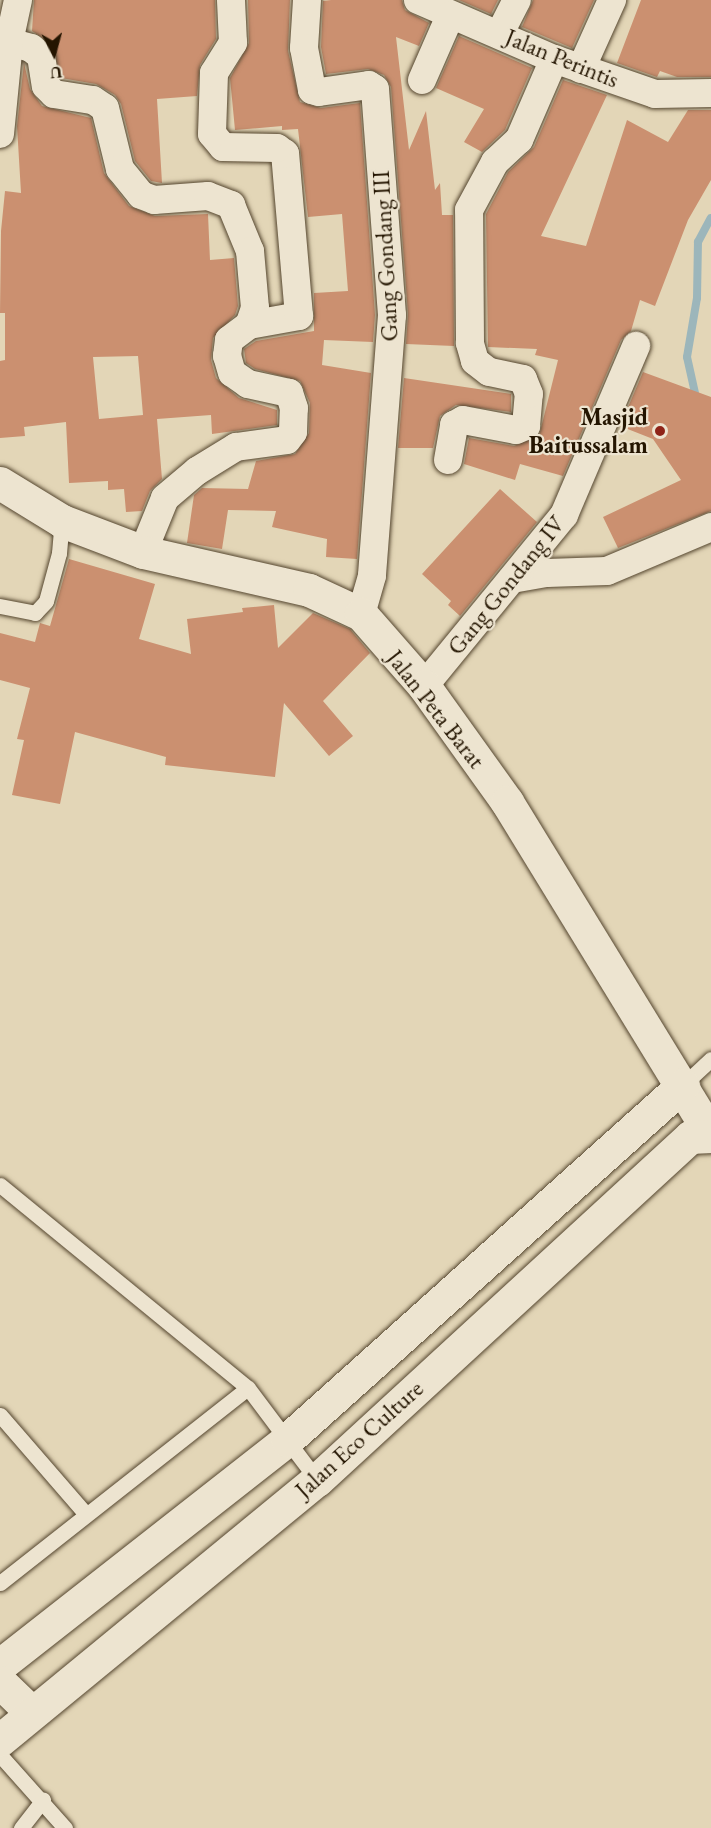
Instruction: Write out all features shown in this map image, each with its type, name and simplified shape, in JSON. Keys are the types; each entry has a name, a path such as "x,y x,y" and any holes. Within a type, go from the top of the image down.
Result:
{"street":[{"path":"0,134 9,42 18,0"},
{"path":"143,552 165,498 197,471 236,447 287,440 293,432 294,408 289,393 248,384 232,373 229,340 249,325 299,316 285,154 277,148 223,147 212,134 214,73 233,43 231,0"},
{"name":"Gang Gondang III","path":"307,0 304,48 312,90 319,93 369,85 375,89 392,315 372,576 361,614"},
{"name":"Jalan Perintis","path":"418,0 450,16 500,33 554,59 655,94 711,93"},
{"path":"500,33 518,0"},
{"path":"581,69 612,0"},
{"path":"422,80 450,16"},
{"path":"9,42 31,48 41,56 46,86 54,94 93,100 105,108 120,169 141,195 154,200 208,196 231,205 250,251 255,308 249,325"},
{"path":"448,460 454,424 462,420 516,430 525,426 529,394 523,379 489,372 475,361 470,344 469,210 495,162 519,140 554,59"},
{"name":"Gang Gondang IV","path":"424,687 564,515 636,346"},
{"name":"Jalan Peta Barat","path":"0,483 62,521 143,552 309,590 361,614 424,687 507,802 634,1014 683,1085 711,1136"},
{"path":"512,579 547,573 608,571 711,527"},
{"name":"Jalan Eco Culture","path":"0,1665 287,1440 683,1085"},
{"name":"Jalan Eco Culture","path":"0,1740 31,1712 317,1480 690,1137 711,1136"},
{"path":"0,1682 31,1712"}],"lane":[{"path":"0,606 35,613 46,601 59,553 62,521"},
{"path":"683,1085 711,1059"},
{"path":"0,1185 248,1388 317,1480"},
{"path":"0,1583 85,1513 248,1388"},
{"path":"0,1415 85,1513"},
{"path":"0,1755 43,1800 65,1828"},
{"path":"21,1828 43,1800"}],"building":[{"path":"34,0 215,0 216,39 200,65 197,96 157,99 162,183 151,181 135,161 121,104 115,95 96,84 61,78 52,44 32,31"},
{"path":"248,0 290,0 288,51 300,102 321,108 360,103 375,315 373,342 324,340 322,365 371,373 357,559 326,557 327,539 272,527 276,511 228,510 222,549 187,543 194,495 202,488 248,489 256,461 295,454 309,433 310,403 300,381 255,369 246,363 244,349 256,341 314,331 314,293 348,291 342,214 308,217 298,129 282,130 282,126 235,130 230,78 249,43"},
{"path":"402,0 405,10 429,23 419,46 396,37 409,150 426,111 435,190 440,183 442,215 453,215 454,346 406,344 408,314 391,87 384,75 368,69 326,74 321,47 323,1"},
{"path":"459,0 498,0 491,14"},
{"path":"533,0 594,0 572,48 522,27"},
{"path":"641,0 711,0 711,77 677,77 660,71 657,77 617,63"},
{"path":"459,36 532,68 505,130 482,152 464,142 484,109 436,88"},
{"path":"24,63 30,89 42,106 91,118 104,173 129,206 155,216 208,214 210,260 234,258 238,306 235,315 213,338 211,360 216,378 239,398 277,410 277,425 212,434 211,415 157,419 162,479 150,491 142,511 126,512 124,489 108,490 108,481 69,483 66,422 24,427 25,436 0,438 0,361 5,360 5,313 0,313 1,231 5,191 21,193 17,126","holes":["138,356 143,415 99,419 93,357"]},
{"path":"563,80 607,95 541,236 586,246 627,120 668,142 688,110 711,110 711,180 688,220 655,306 640,300 631,331 621,340 563,476 520,464 515,480 464,464 469,438 514,446 539,436 558,360 535,355 537,349 488,347 486,214 508,172 534,147"},
{"path":"643,372 711,397 711,511 618,548 603,517 681,480 653,439 620,426"},
{"path":"404,378 511,394 511,412 456,405 440,416 433,448 398,448"},
{"path":"500,489 537,522 460,616 448,605 451,601 422,574"},
{"path":"69,559 155,584 139,639 191,654 187,619 243,612 242,608 274,605 278,648 313,613 350,629 370,653 323,701 353,736 329,756 284,703 275,777 165,765 166,757 75,732 60,804 12,795 24,740 17,739 30,688 0,680 0,633 35,642 40,623 50,626"}],"waterway":[{"path":"697,402 687,357 697,298 698,242 711,218"}],"place":[{"name":"Masjid Baitussalam","path":"660,431"}]}
